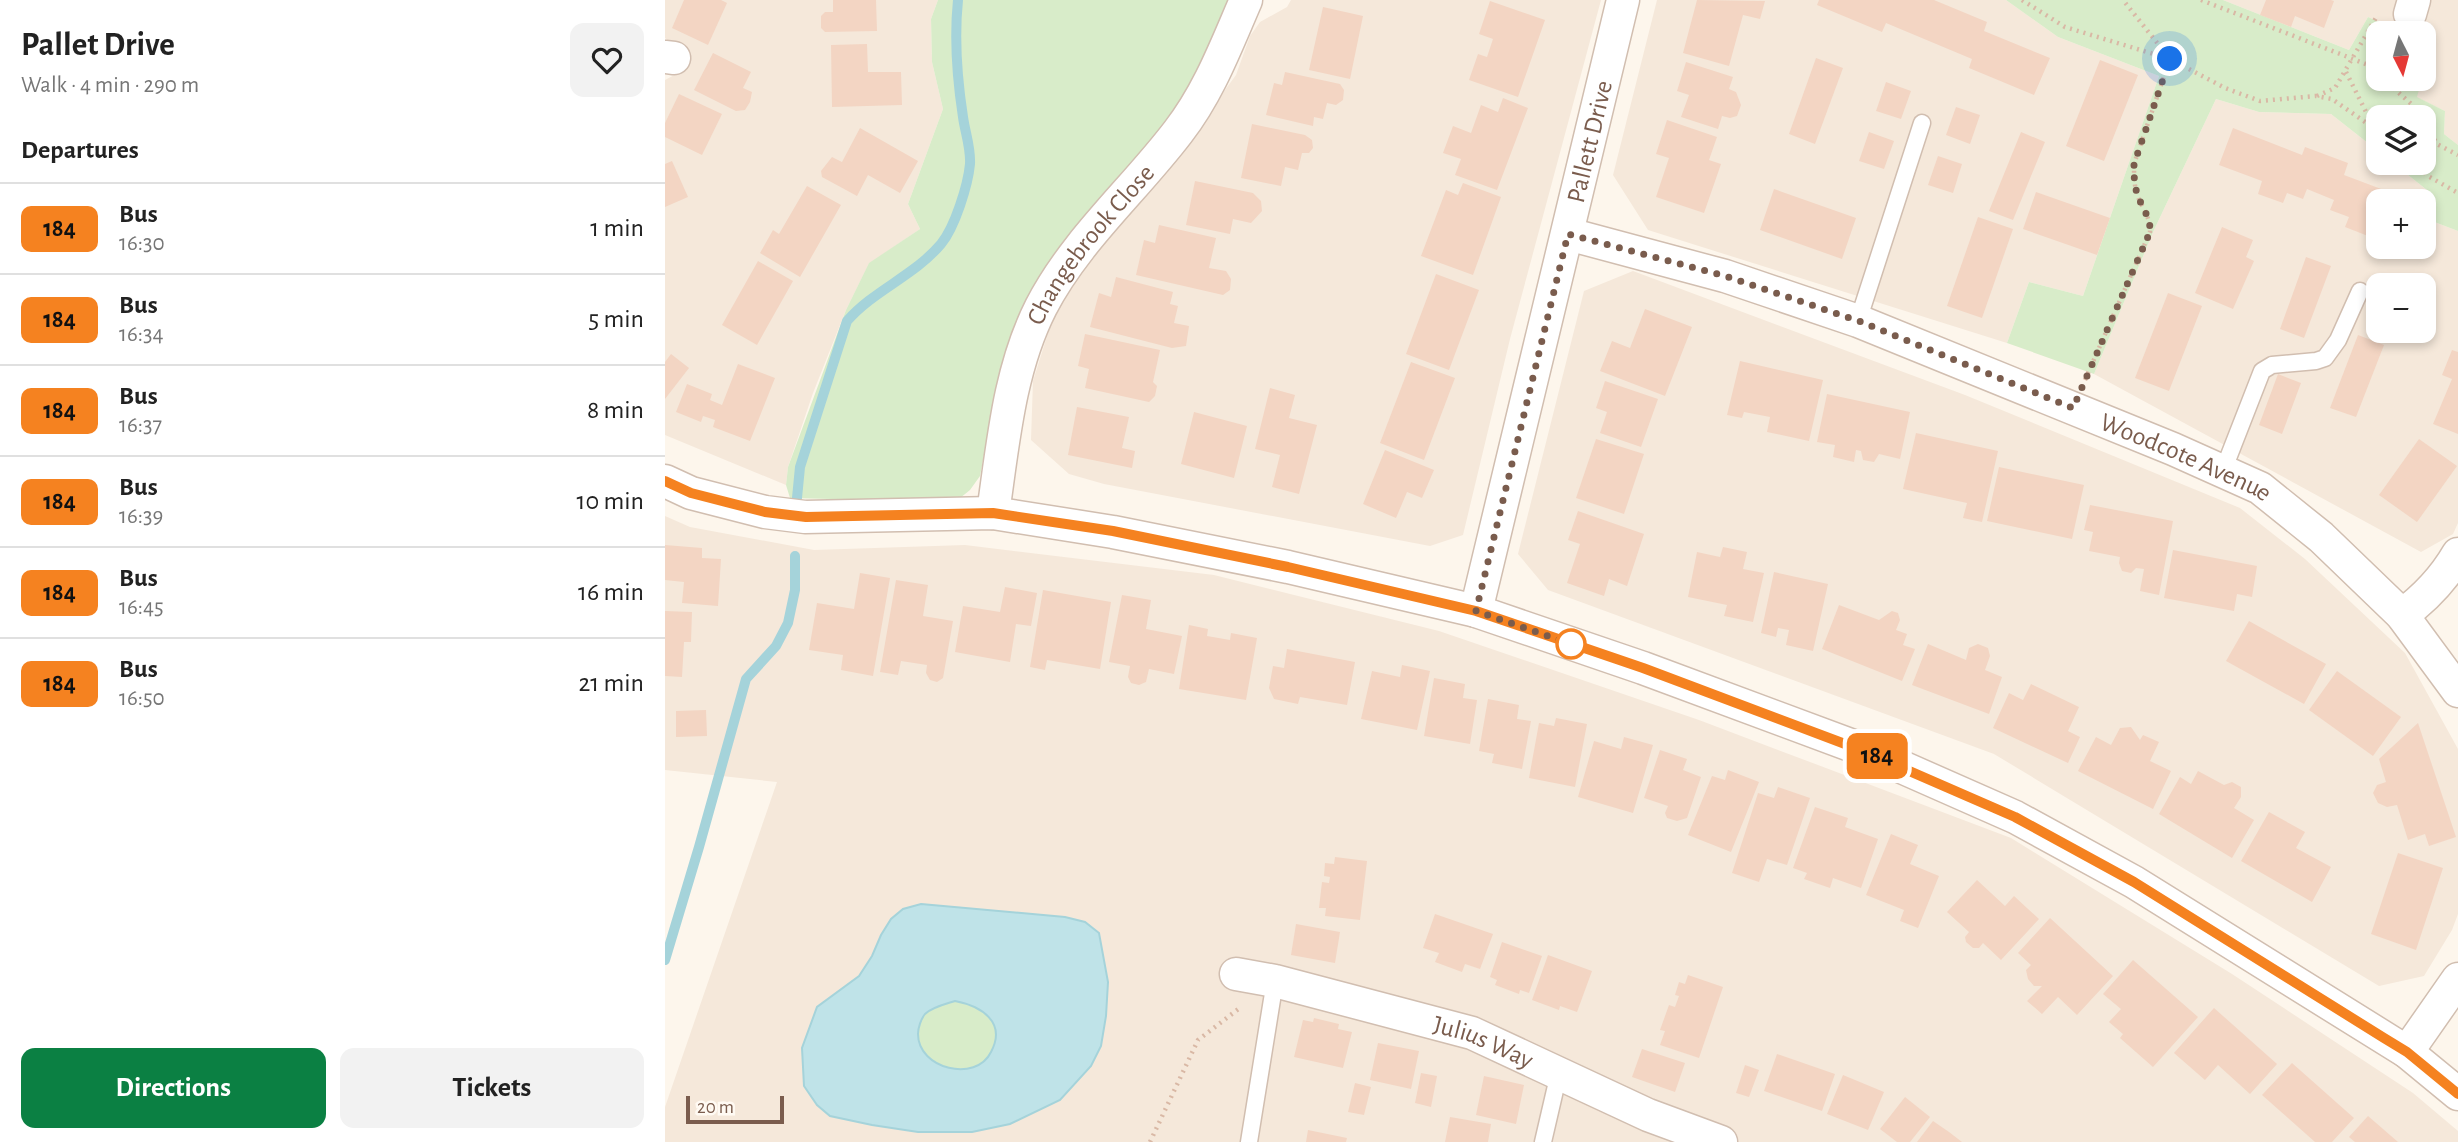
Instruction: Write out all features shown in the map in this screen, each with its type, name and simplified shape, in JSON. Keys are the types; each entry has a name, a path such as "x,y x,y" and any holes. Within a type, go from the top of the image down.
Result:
{"street":[{"name":"Changebrook Close","path":"993,513 1006,417 1021,356 1041,308 1066,266 1178,132 1199,102 1246,0"},
{"name":"Pallett Drive","path":"1476,611 1623,0"},
{"name":"Woodcote Avenue","path":"1568,234 1725,276 1859,321 2260,488 2321,537 2402,615 2458,691"},
{"path":"665,481 691,493 765,512 806,517 993,513 1113,531 1288,567 1476,611 1643,668 1848,745 2015,817 2134,882 2407,1052 2458,1094"},
{"path":"2402,615 2419,603 2458,554"},
{"name":"Julius Way","path":"1236,974 1275,981 1472,1033 1649,1115 1721,1142"},
{"path":"2407,1052 2458,979"}],"lane":[{"path":"1859,321 1921,123"},
{"path":"2223,471 2262,371 2272,365 2325,358 2338,340 2360,291"},
{"path":"1249,1142 1275,981"},
{"path":"1543,1142 1559,1073"}],"path":[{"path":"2022,0 2065,27 2170,59 2225,88 2260,101 2316,96 2335,89 2384,2 2412,7"},
{"path":"2123,0 2170,59"},
{"path":"2201,0 2366,64"},
{"path":"2073,408 2150,232 2151,222 2137,195 2134,164 2170,59"},
{"path":"2346,71 2366,110"},
{"path":"2397,91 2412,105"},
{"path":"2316,96 2332,99 2366,122"},
{"path":"2436,142 2458,155"},
{"path":"2427,175 2458,192"},
{"path":"1150,1142 1198,1040 1275,981"}],"shaded area":[{"path":"665,0 938,0 931,19 932,62 943,109 908,204 920,229 869,264 846,310 813,393 788,467 786,485 665,435 665,80 682,71 683,52 665,38"},
{"path":"1291,0 1601,0 1510,339 1463,535 1430,546 1104,484 1069,474 1031,440 1033,381 1058,301 1083,261 1172,162 1236,75 1250,36 1260,22 1287,7"},
{"path":"1657,0 2006,0 2058,37 2159,76 2083,296 2029,282 2007,343 1648,230 1613,175"},
{"path":"2223,0 2458,0 2458,145 2444,134 2445,111 2416,97 2418,91 2436,91 2436,21 2377,21 2368,17 2349,50"},
{"path":"2216,99 2259,112 2331,114 2366,142 2366,175 2408,175 2426,189 2366,189 2366,259 2436,259 2436,223 2458,231 2458,523 2453,534 2421,552 2094,374 2154,230"},
{"path":"1633,271 1965,395 2240,508 2305,559 2405,653 2458,749 2458,914 2452,930 2424,976 2379,986 1994,754 1548,590 1518,554 1584,291"},
{"path":"665,516 690,527 814,550 965,545 1214,575 1439,631 1699,720 2011,838 2232,974 2413,1093 2458,1131 2458,1142 665,1142 665,1107 777,782 665,770"}],"green space":[{"path":"938,0 1232,0 1198,80 1014,343 994,402 980,476 970,490 955,502 790,498 786,485 788,467 846,310 869,263 920,229 908,204 943,109 932,62 931,19"},
{"path":"2006,0 2223,0 2349,50 2368,17 2377,21 2366,21 2366,91 2419,91 2417,97 2433,105 2366,105 2366,142 2331,114 2259,112 2216,99 2154,230 2094,374 2007,343 2029,282 2083,296 2159,76 2058,37"},
{"path":"2436,106 2445,111 2444,134 2458,145 2458,231 2436,223 2436,189 2426,189 2408,175 2436,175"},
{"path":"955,1001 982,1011 989,1017 996,1032 991,1052 984,1062 973,1067 949,1068 927,1056 921,1047 918,1032 925,1014"}],"water":[{"path":"921,904 1065,917 1085,922 1099,933 1108,982 1101,1046 1091,1066 1060,1100 1010,1124 972,1132 918,1132 872,1125 830,1116 817,1105 804,1086 802,1048 817,1007 859,976 891,919 903,909","holes":["955,1001 965,1003 989,1017 996,1032 995,1041 984,1062 973,1067 949,1068 927,1056 921,1046 919,1026 922,1018 931,1009"]}],"building":[{"path":"684,0 721,0 727,3 708,45 672,28"},
{"path":"833,0 876,0 877,31 825,32 821,28 821,16 825,12 833,12"},
{"path":"1697,0 1765,1 1760,19 1743,15 1729,66 1683,53"},
{"path":"1819,0 1934,0 1987,22 1984,31 2050,58 2034,95 1969,68 1972,59 1886,23 1882,32 1817,5"},
{"path":"2266,0 2334,1 2324,28 2295,16 2291,27 2260,15"},
{"path":"1490,1 1545,20 1518,97 1469,80 1478,54 1487,57 1493,39 1479,34"},
{"path":"1323,7 1363,16 1350,79 1309,70"},
{"path":"867,44 868,72 901,72 902,105 832,107 831,45"},
{"path":"713,53 751,72 743,88 752,92 745,110 736,111 694,90"},
{"path":"1816,58 1843,68 1815,144 1789,134"},
{"path":"2100,60 2138,75 2104,161 2066,146"},
{"path":"1686,62 1733,77 1729,89 1736,92 1741,105 1737,116 1722,116 1718,129 1681,117 1689,95 1677,91"},
{"path":"1285,72 1340,84 1344,90 1343,100 1336,105 1327,103 1323,119 1314,117 1313,126 1266,115 1274,83 1282,85"},
{"path":"1886,82 1911,91 1901,119 1876,111"},
{"path":"679,94 722,114 702,155 665,137 665,123"},
{"path":"1503,98 1528,108 1497,190 1455,175 1461,159 1443,153 1453,126 1471,133 1481,105 1498,112"},
{"path":"1956,107 1980,115 1970,144 1946,135"},
{"path":"1667,120 1717,137 1709,160 1721,164 1704,213 1656,197 1669,158 1656,154"},
{"path":"1252,124 1305,135 1312,140 1313,148 1309,153 1302,153 1298,170 1285,167 1281,186 1241,178"},
{"path":"860,128 918,161 900,193 868,175 857,196 822,177 821,171 832,157 842,162"},
{"path":"2233,128 2302,155 2305,147 2348,163 2344,175 2381,189 2366,189 2366,235 2345,227 2349,217 2330,210 2334,200 2307,189 2303,199 2287,193 2283,203 2258,194 2262,181 2219,165"},
{"path":"1869,132 1894,141 1884,169 1859,161"},
{"path":"2021,132 2045,142 2013,220 1989,211"},
{"path":"1938,156 1962,164 1953,193 1928,185"},
{"path":"672,161 688,197 665,207 665,164"},
{"path":"1195,181 1253,193 1261,201 1262,211 1251,223 1233,219 1230,234 1186,225"},
{"path":"1463,183 1501,197 1473,275 1421,256 1446,190 1458,195"},
{"path":"807,186 841,205 800,277 760,253 773,230 779,234"},
{"path":"1774,189 1856,218 1842,259 1760,230"},
{"path":"2036,192 2110,218 2097,255 2023,229"},
{"path":"1978,217 2013,229 1982,318 1947,306"},
{"path":"1159,225 1216,238 1209,268 1226,271 1231,279 1230,290 1223,295 1136,275 1144,240 1155,243"},
{"path":"2222,227 2253,240 2246,257 2254,261 2233,309 2195,293"},
{"path":"2306,257 2331,266 2304,338 2280,329"},
{"path":"758,261 793,281 757,345 722,325"},
{"path":"1436,274 1479,290 1449,370 1406,354"},
{"path":"1116,277 1173,292 1170,304 1178,306 1174,323 1189,326 1186,346 1172,348 1090,327 1099,293 1111,297"},
{"path":"2168,293 2202,306 2169,391 2135,378"},
{"path":"1645,309 1692,327 1665,396 1600,371 1612,341 1630,348"},
{"path":"1085,334 1160,350 1153,382 1157,386 1155,396 1149,402 1085,388 1089,369 1078,366"},
{"path":"2358,335 2366,338 2366,343 2384,345 2356,417 2330,408"},
{"path":"2452,350 2458,352 2458,434 2433,424 2452,379 2442,375"},
{"path":"671,354 689,368 665,399 665,362"},
{"path":"1740,361 1823,380 1809,441 1767,432 1770,417 1744,412 1742,418 1727,415"},
{"path":"1411,362 1455,378 1424,460 1380,443"},
{"path":"738,364 775,378 750,441 713,427 715,420 703,416 701,422 676,412 687,384 712,394 710,400 722,405"},
{"path":"2278,374 2301,383 2282,434 2259,425"},
{"path":"1605,381 1658,399 1641,447 1600,433 1607,412 1596,408"},
{"path":"1270,388 1295,395 1289,418 1317,425 1299,494 1272,487 1280,455 1255,449"},
{"path":"1827,394 1910,412 1900,459 1879,454 1874,462 1863,460 1861,451 1856,450 1854,462 1833,457 1835,445 1817,442"},
{"path":"1077,407 1129,417 1122,448 1135,451 1132,468 1068,455"},
{"path":"1194,412 1247,426 1234,478 1181,464"},
{"path":"1916,433 1998,451 1982,522 1963,518 1967,503 1903,489"},
{"path":"1596,439 1644,454 1624,514 1576,498"},
{"path":"2419,439 2457,466 2417,522 2379,495"},
{"path":"1385,450 1434,470 1422,498 1407,492 1396,518 1363,504"},
{"path":"1999,467 2084,485 2072,539 1987,521"},
{"path":"2090,505 2173,521 2159,595 2140,591 2144,569 2136,568 2131,573 2122,571 2120,557 2089,551 2093,532 2084,530"},
{"path":"1578,511 1644,534 1627,586 1609,579 1604,596 1567,583 1580,544 1568,540"},
{"path":"665,545 702,548 702,558 721,559 718,606 682,603 684,582 665,580"},
{"path":"1723,547 1747,552 1743,569 1764,573 1753,622 1724,616 1727,605 1688,597 1697,552 1720,557"},
{"path":"2173,550 2257,566 2252,597 2237,594 2234,611 2164,598"},
{"path":"1774,572 1828,584 1813,651 1786,645 1789,630 1778,628 1776,637 1761,633"},
{"path":"860,573 890,578 873,676 841,670 843,655 809,650 817,603 854,609"},
{"path":"896,580 928,585 923,616 953,621 943,678 937,682 930,680 926,673 927,665 901,661 898,675 880,672"},
{"path":"1005,587 1037,593 1031,626 1016,624 1010,662 955,652 963,606 1000,612"},
{"path":"1043,590 1111,602 1100,669 1047,660 1045,670 1030,667"},
{"path":"1122,595 1151,600 1146,629 1182,636 1174,674 1149,669 1146,682 1139,685 1131,683 1128,677 1130,666 1109,662"},
{"path":"1839,605 1879,620 1892,611 1898,613 1900,620 1896,630 1907,634 1903,645 1915,649 1902,681 1822,649"},
{"path":"665,611 692,612 691,642 684,642 682,677 665,676"},
{"path":"2249,621 2326,664 2304,704 2226,661"},
{"path":"1189,625 1208,629 1207,636 1230,640 1231,633 1257,638 1246,700 1179,689"},
{"path":"1928,644 1966,660 1969,648 1978,644 1988,648 1990,656 1985,670 2002,677 1989,714 1912,685"},
{"path":"1287,649 1355,662 1347,705 1300,697 1298,704 1274,699 1269,688 1273,666 1284,668"},
{"path":"1402,665 1430,671 1417,730 1361,719 1372,671 1400,677"},
{"path":"2337,671 2401,717 2373,756 2309,710"},
{"path":"1434,678 1465,684 1463,698 1477,700 1470,744 1424,736"},
{"path":"2031,684 2079,707 2068,731 2080,737 2068,763 1993,728 2009,693 2023,700"},
{"path":"1488,699 1519,705 1517,719 1531,721 1522,769 1492,763 1494,754 1479,751"},
{"path":"706,710 707,736 676,737 676,711"},
{"path":"1556,718 1587,724 1575,787 1529,778 1539,723 1554,726"},
{"path":"2418,723 2456,837 2429,846 2425,834 2408,840 2397,805 2387,807 2378,803 2373,793 2377,785 2386,782 2379,759"},
{"path":"2131,727 2140,740 2143,735 2159,742 2150,761 2171,771 2153,809 2078,771 2096,737 2111,745 2120,728"},
{"path":"1624,737 1653,745 1633,813 1578,797 1594,741 1621,749"},
{"path":"1660,750 1687,759 1683,770 1701,777 1687,818 1677,821 1667,818 1665,813 1668,806 1644,798"},
{"path":"1728,770 1759,782 1731,852 1688,835 1712,776 1725,780"},
{"path":"2198,771 2224,785 2232,782 2241,787 2241,797 2234,808 2254,820 2232,858 2159,814 2180,777 2191,784"},
{"path":"1778,787 1810,798 1787,865 1767,859 1759,882 1732,873 1758,793 1774,798"},
{"path":"1815,807 1848,818 1845,827 1878,839 1861,888 1833,878 1830,888 1804,879 1807,873 1793,868"},
{"path":"2269,812 2305,832 2296,848 2331,867 2312,902 2241,861"},
{"path":"1891,834 1918,845 1910,864 1939,876 1918,928 1900,921 1904,910 1866,895"},
{"path":"2398,853 2443,868 2416,950 2371,934"},
{"path":"1335,857 1367,861 1360,920 1325,916 1326,908 1319,908 1322,882 1329,883 1330,877 1324,876 1325,863 1334,864"},
{"path":"1977,880 2005,906 2014,896 2039,919 2001,960 1983,943 1979,948 1973,948 1966,942 1965,937 1969,932 1947,912"},
{"path":"1435,914 1493,934 1480,969 1465,964 1462,972 1435,962 1439,953 1423,948"},
{"path":"2050,918 2113,976 2077,1015 2058,997 2042,1014 2027,1001 2042,986 2034,986 2028,979 2026,970 2031,965 2018,953"},
{"path":"1296,924 1340,932 1335,963 1291,955"},
{"path":"1502,942 1542,956 1529,993 1520,990 1519,994 1495,985 1497,980 1490,977"},
{"path":"1548,955 1592,971 1577,1012 1560,1006 1559,1010 1532,1000"},
{"path":"2133,960 2198,1017 2153,1067 2120,1038 2123,1034 2109,1022 2121,1009 2103,994"},
{"path":"1688,975 1723,987 1699,1058 1660,1045 1665,1031 1660,1030 1669,1005 1675,1007 1679,996 1675,995 1679,982 1685,984"},
{"path":"2214,1008 2277,1064 2250,1094 2218,1065 2205,1080 2174,1053"},
{"path":"1314,1018 1339,1024 1338,1029 1352,1032 1343,1068 1294,1057 1303,1020 1313,1022"},
{"path":"1378,1043 1419,1051 1411,1089 1370,1080"},
{"path":"1642,1049 1685,1063 1675,1092 1632,1077"},
{"path":"1777,1054 1835,1074 1822,1111 1764,1091"},
{"path":"2292,1063 2354,1118 2332,1142 2315,1142 2262,1095"},
{"path":"1745,1065 1759,1070 1749,1097 1736,1093"},
{"path":"1421,1073 1437,1076 1431,1107 1415,1103"},
{"path":"1843,1075 1884,1092 1868,1130 1827,1114"},
{"path":"1484,1076 1524,1085 1516,1124 1476,1115"},
{"path":"1355,1083 1371,1087 1364,1115 1348,1112"},
{"path":"1905,1097 1930,1117 1910,1142 1897,1142 1880,1129"},
{"path":"2368,1116 2398,1142 2355,1142 2349,1137"},
{"path":"1450,1117 1491,1124 1488,1142 1445,1142"},
{"path":"1933,1121 1949,1132 1962,1142 1917,1142"},
{"path":"1308,1130 1347,1138 1346,1142 1306,1142"}],"waterway":[{"path":"797,498 800,467 847,321 869,300 919,265 941,244 960,205 967,183 970,158 958,73 958,0"},
{"path":"665,960 746,679 776,646 788,623 795,590 795,556"}],"bus line":[{"name":"184","path":"665,481 691,493 765,512 806,517 993,513 1113,531 1288,567 1476,611 1643,668 1861,750 2015,817 2134,882 2407,1052 2458,1094"}],"route":[{"path":"1571,644 1476,611 1568,234 1725,276 1859,321 2073,408 2150,232 2151,222 2137,195 2134,164 2170,59"}]}
